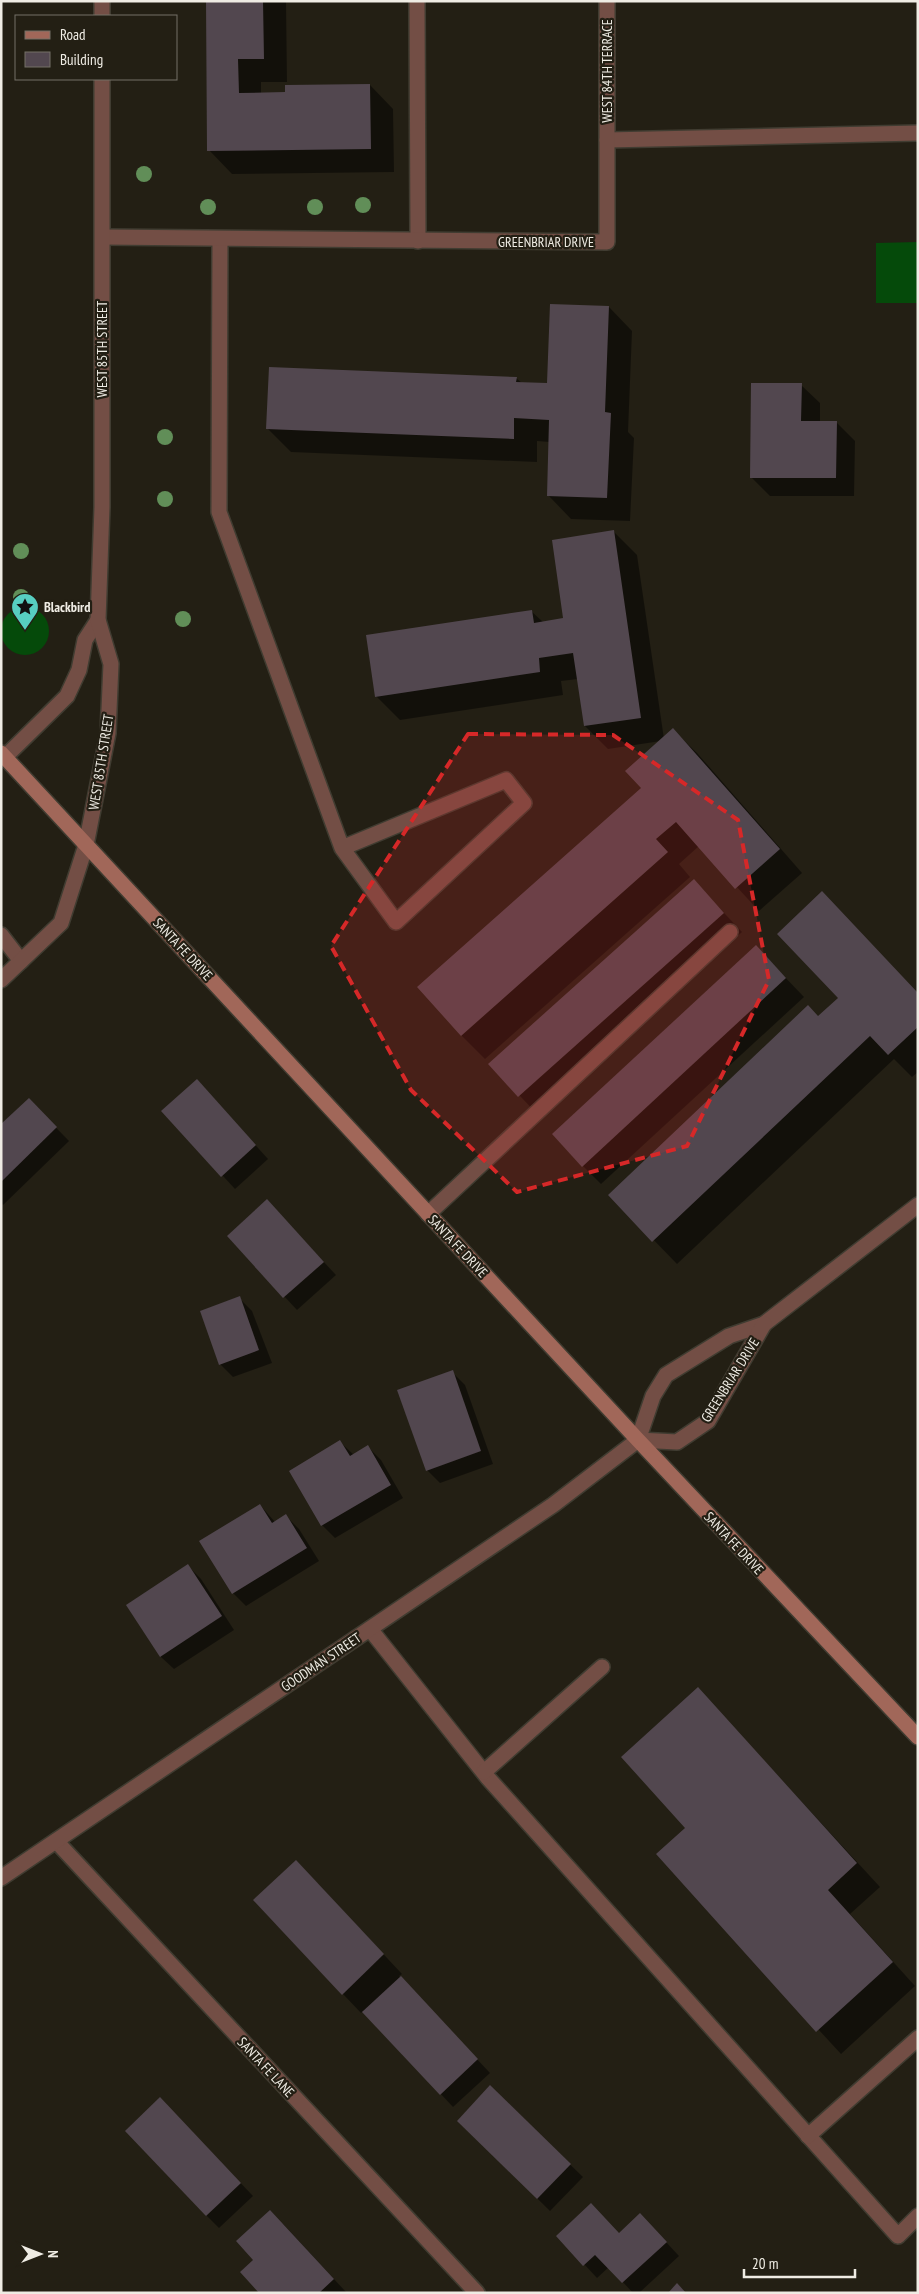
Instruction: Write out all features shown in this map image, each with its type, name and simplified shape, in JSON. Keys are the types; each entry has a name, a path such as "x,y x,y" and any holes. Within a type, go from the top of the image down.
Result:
{"main road":[{"name":"SANTA FE DRIVE","path":"3,755 638,1440 918,1737"}],"street":[{"path":"102,1 102,15"},
{"path":"417,1 418,241"},
{"name":"WEST 84TH TERRACE","path":"607,1 607,140"},
{"name":"WEST 85TH STREET","path":"1,980 61,922 86,845 108,733 112,664 98,620 102,506 102,80"},
{"path":"607,140 918,133"},
{"name":"GREENBRIAR DRIVE","path":"103,238 607,242 607,140"},
{"path":"220,240 219,512 342,848 396,922 524,803 506,780 342,848"},
{"path":"3,755 67,696 79,670 85,640 98,620"},
{"path":"428,1214 730,932"},
{"path":"1,935 20,961"},
{"name":"GREENBRIAR DRIVE","path":"764,1324 708,1421 677,1442 638,1440 653,1396 666,1375 729,1336 764,1324 915,1213"},
{"name":"GOODMAN STREET","path":"1,1878 553,1505 638,1440"},
{"path":"370,1629 484,1772 898,2236 918,2216"},
{"path":"484,1772 602,1667"},
{"name":"SANTA FE LANE","path":"56,1842 477,2293"},
{"path":"808,2136 918,2038"}],"highlighted area":[{"path":"468,734 613,735 738,820 769,980 687,1146 517,1192 411,1090 331,946"}],"green space":[{"path":"918,242 918,303 876,303 876,243"},
{"path":"20,607 30,607 42,614 49,626 49,636 42,648 30,655 20,655 12,651 5,644 1,636 1,626 5,618 12,611"}],"building":[{"path":"206,1 263,1 264,59 238,59 239,93 285,92 285,85 370,84 371,149 207,151"},
{"path":"550,304 609,306 605,412 611,413 607,498 547,496 549,420 514,418 514,439 266,429 269,367 517,377 516,382 547,383"},
{"path":"751,383 802,383 801,421 837,421 836,478 750,478"},
{"path":"614,530 641,718 584,726 573,653 539,658 540,672 375,697 366,635 532,610 534,623 563,618 552,540"},
{"path":"673,728 780,849 735,889 676,822 656,839 668,852 461,1036 417,987 641,788 625,771"},
{"path":"694,879 724,913 518,1097 488,1064"},
{"path":"822,891 918,993 918,1027 888,1055 870,1036 652,1242 608,1195 808,1005 818,1016 838,998 777,934"},
{"path":"756,945 786,978 582,1167 552,1134"},
{"path":"197,1079 256,1145 221,1177 161,1111"},
{"path":"29,1098 57,1127 1,1182 1,1124"},
{"path":"267,1199 324,1262 283,1298 227,1236"},
{"path":"240,1296 259,1350 219,1365 200,1311"},
{"path":"453,1370 481,1451 426,1471 397,1390"},
{"path":"340,1440 350,1456 368,1445 391,1485 321,1526 289,1471"},
{"path":"260,1504 272,1523 286,1514 307,1548 232,1594 199,1541"},
{"path":"188,1564 222,1616 160,1657 126,1605"},
{"path":"698,1687 857,1863 828,1890 893,1962 816,2032 656,1854 685,1828 621,1757"},
{"path":"296,1860 384,1954 342,1995 253,1900"},
{"path":"401,1976 478,2059 440,2095 362,2012"},
{"path":"490,2085 571,2164 537,2199 457,2121"},
{"path":"160,2097 241,2183 206,2216 125,2131"},
{"path":"591,2203 619,2233 640,2213 667,2242 622,2283 595,2255 583,2266 556,2236"},
{"path":"270,2210 334,2279 319,2293 259,2293 240,2272 253,2260 236,2241"},
{"path":"677,2283 686,2293 668,2293"}],"place":[{"name":"Blackbird","path":"25,631"}]}
